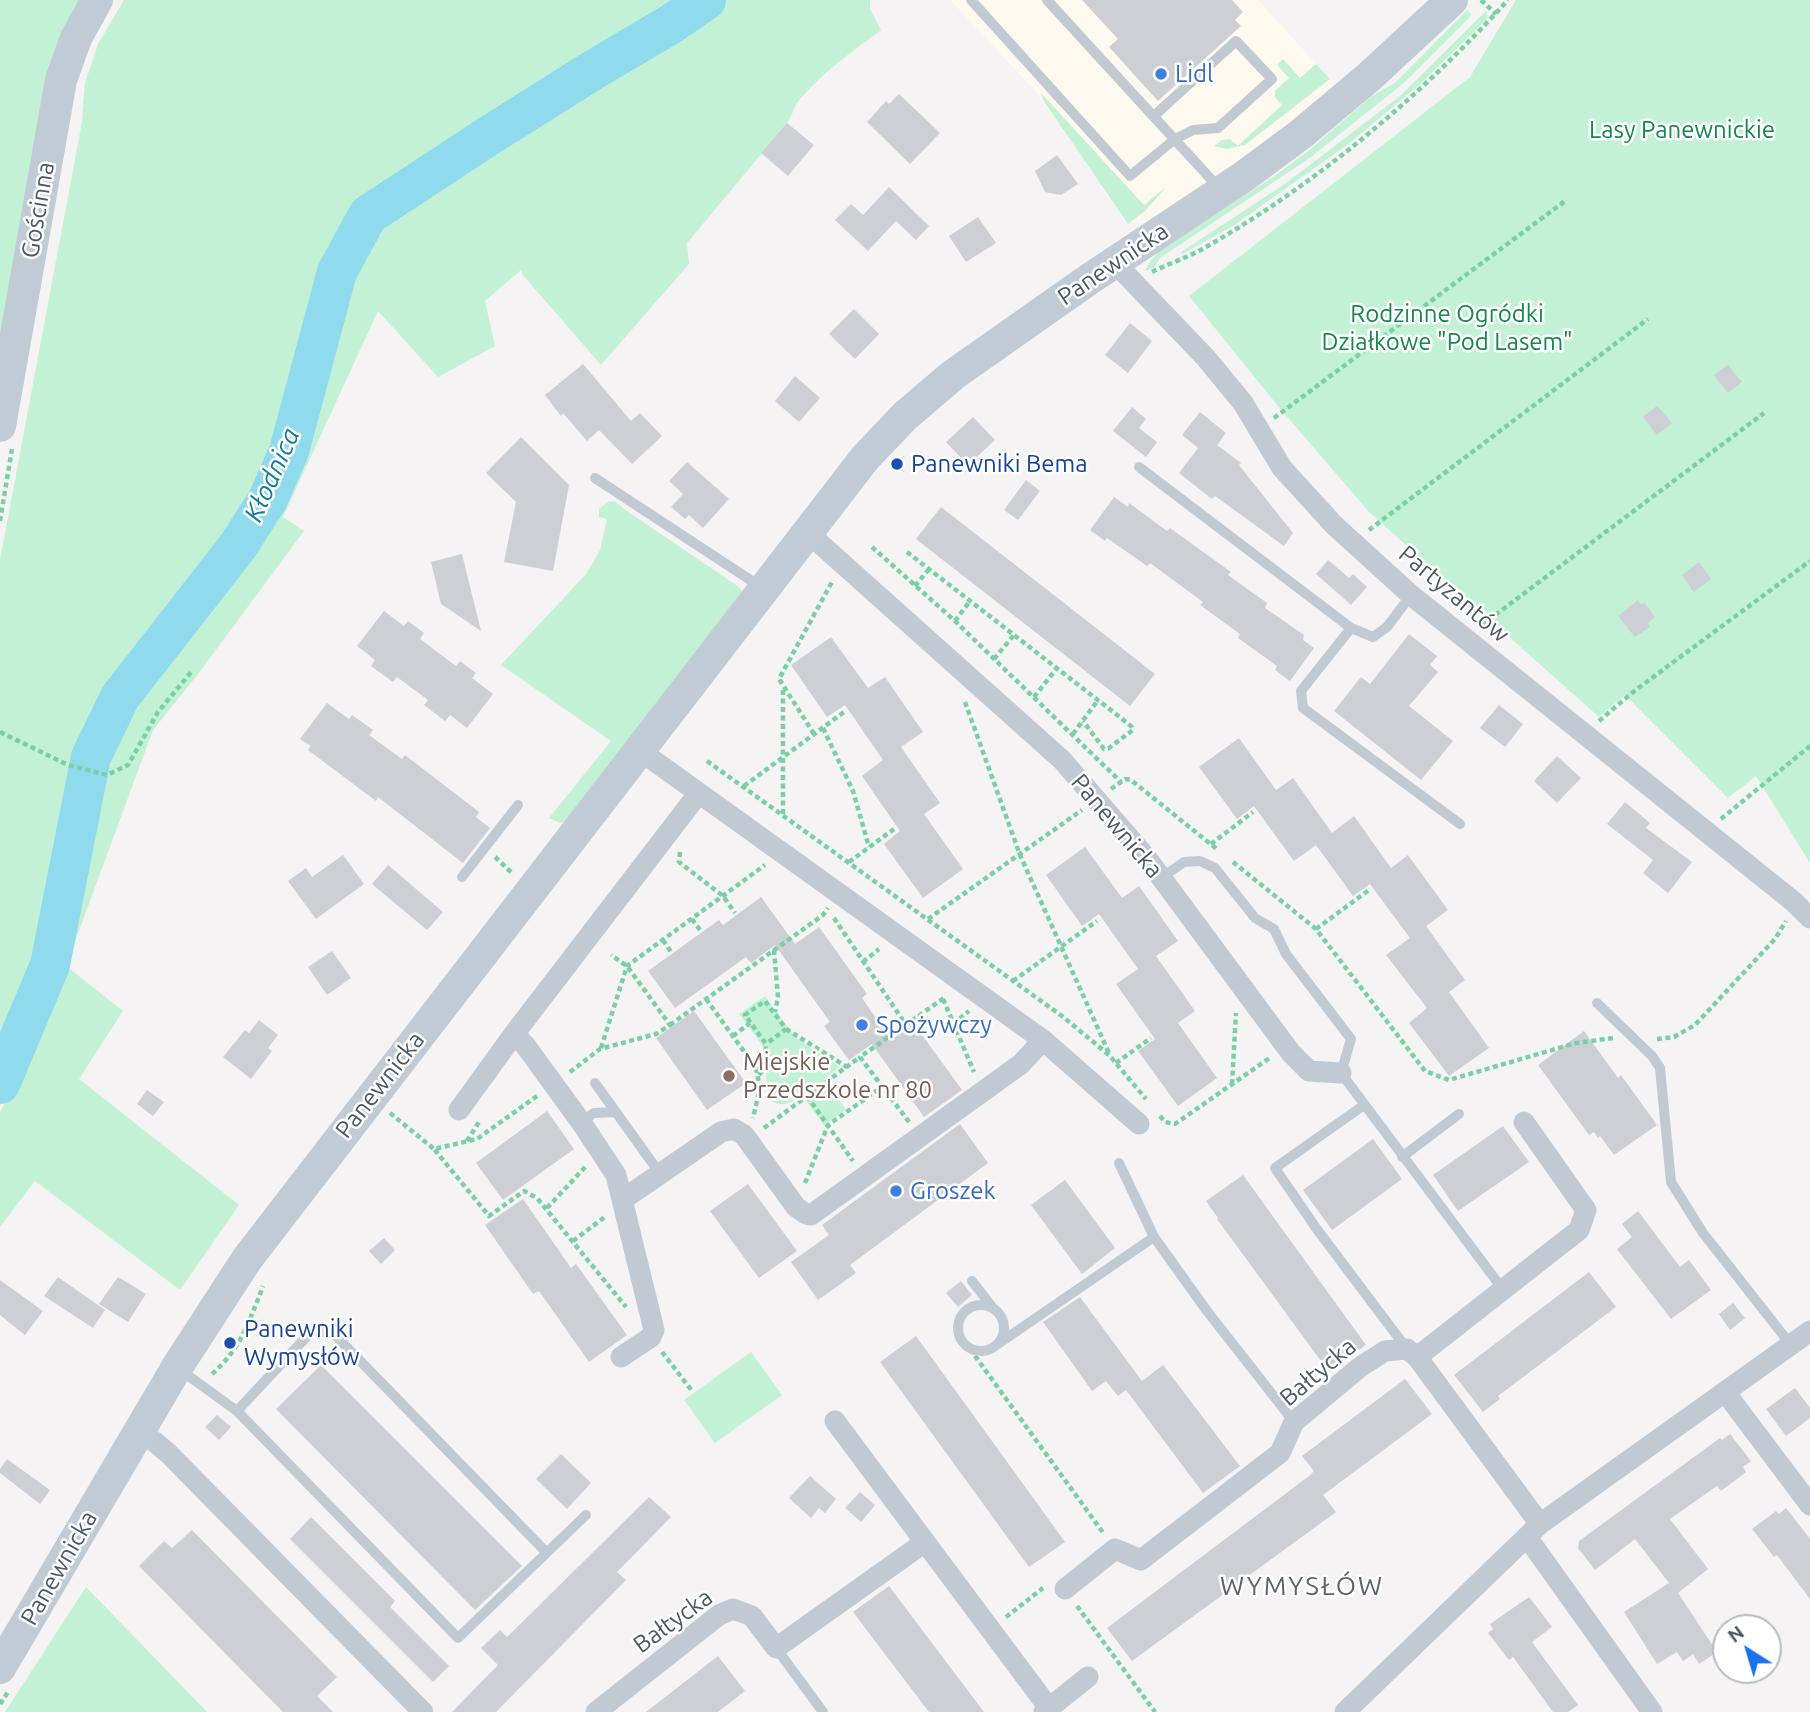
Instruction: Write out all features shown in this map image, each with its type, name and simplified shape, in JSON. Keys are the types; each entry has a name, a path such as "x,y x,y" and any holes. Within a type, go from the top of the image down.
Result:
{"street":[{"name":"Gościnna","path":"0,426 61,80 76,38 97,0"},
{"name":"Panewnicka","path":"0,1668 138,1432 188,1375 247,1258 871,452 931,393 1114,262 1222,191 1301,134 1369,77 1438,5"},
{"name":"Partyzantów","path":"1114,262 1206,358 1243,403 1282,468 1353,542 1411,595 1794,902 1810,918"},
{"name":"Panewnicka","path":"807,532 1062,760 1146,857 1291,1053 1309,1072 1341,1073"},
{"path":"639,750 1043,1040 1139,1124"},
{"path":"459,1110 698,794"},
{"path":"514,1034 581,1122 616,1175 618,1205 654,1330 651,1337 621,1357"},
{"path":"618,1205 721,1132 734,1129 748,1140 796,1207 806,1214 817,1212 1021,1064 1043,1040"},
{"name":"Bałtycka","path":"1065,1589 1115,1549 1141,1560 1280,1453 1294,1422 1360,1367 1385,1351 1412,1353 1504,1291 1579,1230 1587,1210 1524,1122"},
{"path":"1345,1712 1534,1531 1810,1331"},
{"path":"1412,1353 1534,1531 1652,1712"},
{"path":"1725,1392 1810,1505"},
{"path":"835,1420 991,1628 1046,1710 1088,1678"},
{"path":"138,1432 155,1441 169,1454 423,1712"},
{"path":"776,1648 925,1542"},
{"name":"Bałtycka","path":"596,1712 719,1615 733,1609 752,1616 776,1648"}],"lane":[{"path":"971,0 1130,176 1175,139 1193,131 1218,128 1272,79 1236,41 1154,116"},
{"path":"1047,0 1222,191"},
{"path":"1139,467 1351,628 1373,637 1387,627 1411,595"},
{"path":"595,478 764,589"},
{"path":"1351,628 1301,691 1303,708 1460,824"},
{"path":"461,877 518,805"},
{"path":"1161,878 1184,862 1200,861 1208,864 1215,868 1255,918 1274,929 1286,954 1351,1039 1341,1073 1504,1291"},
{"path":"1597,1003 1652,1056 1660,1068 1671,1182 1703,1233 1791,1345"},
{"path":"594,1083 661,1175"},
{"path":"1363,1105 1275,1168 1316,1228 1412,1353"},
{"path":"581,1122 594,1113 615,1112"},
{"path":"1402,1157 1459,1114"},
{"path":"1119,1163 1154,1237 1207,1311 1294,1422"},
{"path":"993,1308 979,1304 961,1314 957,1324 958,1335 970,1349 984,1351 998,1344 1154,1237"},
{"path":"972,1281 1003,1320 1004,1330 998,1344"},
{"path":"237,1411 312,1331 333,1333 546,1552"},
{"path":"188,1375 237,1411 458,1638 586,1515"},
{"name":"Bałtycka","path":"776,1648 823,1712"}],"path":[{"path":"1481,0 1496,14"},
{"path":"1161,268 1202,249 1230,232 1333,160 1407,101 1508,0"},
{"path":"1258,430 1565,201"},
{"path":"1353,542 1648,319"},
{"path":"1465,638 1764,413"},
{"path":"872,547 955,621 1121,782"},
{"path":"907,552 1133,730 1104,749 1083,721"},
{"path":"1584,733 1633,692 1810,561"},
{"path":"915,586 929,569"},
{"path":"814,734 779,679 836,573"},
{"path":"955,621 970,601"},
{"path":"994,659 1014,635"},
{"path":"1034,697 1056,668"},
{"path":"0,732 68,765 107,775 128,765 158,712 192,671"},
{"path":"783,687 783,815"},
{"path":"963,698 1020,855 1059,948 1109,1055"},
{"path":"1073,734 1098,700"},
{"path":"744,786 844,712"},
{"path":"822,728 853,791 869,847"},
{"path":"1706,831 1810,746"},
{"path":"707,761 1062,1016 1109,1055 1149,1102"},
{"path":"928,919 1087,806"},
{"path":"1210,844 1253,812"},
{"path":"849,862 894,829"},
{"path":"484,849 508,867 514,875"},
{"path":"680,849 679,862 723,896 735,913"},
{"path":"600,1049 627,966 770,862"},
{"path":"1316,929 1369,890"},
{"path":"434,1149 477,1139 600,1049 656,1034 823,915 829,907 906,1025"},
{"path":"692,919 700,930"},
{"path":"1013,981 1097,921"},
{"path":"663,940 671,952"},
{"path":"863,962 886,944"},
{"path":"774,950 778,997 775,1013"},
{"path":"611,955 627,966 670,1025"},
{"path":"748,1140 951,991"},
{"path":"706,999 756,1068 760,1088 748,1140"},
{"path":"943,999 974,1073"},
{"path":"758,1076 764,1069 766,1044 745,1016 765,1001 786,1029 847,1067"},
{"path":"1232,1085 1236,1002"},
{"path":"953,1024 974,1007"},
{"path":"733,1036 750,1023"},
{"path":"766,1044 786,1029"},
{"path":"1116,1063 1151,1038"},
{"path":"1157,1112 1165,1122 1175,1125 1275,1055"},
{"path":"860,1057 920,1137"},
{"path":"796,1207 828,1125 882,1087"},
{"path":"807,1096 865,1178"},
{"path":"386,1111 434,1149 489,1216 524,1191 537,1198 692,1391"},
{"path":"467,1141 481,1119"},
{"path":"547,1208 592,1160"},
{"path":"573,1241 618,1205"},
{"path":"188,1375 214,1373 233,1353 242,1340 267,1278"},
{"path":"970,1349 1097,1526"},
{"path":"991,1628 1056,1578 1155,1712"}],"shaded area":[{"path":"950,0 1258,0 1336,89 1157,224 1126,222 1036,92"}],"green space":[{"path":"0,0 84,0 0,367"},
{"path":"124,0 695,0 678,13 567,75 408,170 359,203 327,260 289,430 263,488 225,548 117,686 89,737 79,774 45,964 0,1066 0,560 82,122 85,83 98,44"},
{"path":"713,0 870,0 870,9 881,30 828,71 798,101 787,123 687,243 689,264 601,365 521,270 485,301 495,346 438,377 378,311 283,517 304,531 153,730 66,966 123,1011 79,1079 239,1205 180,1290 35,1181 0,1227 0,1112 17,1082 62,951 101,757 140,687 274,506 306,430 347,274 385,216 453,175 472,156 672,30"},
{"name":"Rodzinne Ogródki Działkowe \"Pod Lasem\"","path":"1516,0 1810,0 1810,863 1756,776 1728,798 1625,695 1599,717 1369,512 1189,296 1470,77"},
{"path":"1467,10 1471,14 1469,18 1404,83 1311,157 1160,258 1155,267 1145,271 1159,251 1273,177 1307,152 1372,96 1395,83"},
{"path":"1486,11 1486,20 1418,86 1347,145 1233,226 1182,254 1181,252 1285,184 1400,96"},
{"path":"1283,59 1300,78 1316,64 1330,79 1245,145 1227,149 1214,146 1222,140 1230,139 1238,146 1282,105 1275,97 1275,91 1289,78 1277,65"},
{"path":"1041,93 1144,205 1166,187 1145,211 1128,224 1043,100"},
{"path":"615,501 739,587 744,595 567,822 560,823 549,818 611,741 501,665 587,573 600,550 607,519 599,517 599,509 608,502"},
{"path":"765,996 796,1038 840,1067 824,1079 846,1109 824,1125 802,1095 782,1104 769,1099 766,1076 768,1053 739,1014"},
{"path":"751,1352 782,1395 715,1443 684,1400"},
{"path":"86,1587 207,1712 5,1712"}],"building":[{"name":"Lidl","path":"1082,0 1232,0 1243,12 1235,20 1241,26 1158,101 1109,47 1118,39"},
{"path":"899,94 940,133 910,164 867,122 886,101 889,104"},
{"path":"787,123 814,145 788,176 761,153"},
{"path":"1057,155 1078,184 1061,195 1045,192 1035,171"},
{"path":"889,187 929,226 916,240 896,221 868,251 835,220 851,204 863,215"},
{"path":"978,217 996,243 966,262 949,236"},
{"path":"854,309 879,334 855,359 829,334"},
{"path":"1130,323 1152,341 1128,373 1105,355"},
{"path":"583,364 631,421 640,413 662,436 632,464 599,430 587,441 563,413 561,416 545,395"},
{"path":"1728,365 1742,382 1728,393 1714,375"},
{"path":"795,376 820,398 799,422 775,401"},
{"path":"1657,406 1672,423 1657,435 1643,417"},
{"path":"1132,407 1146,419 1139,428 1157,442 1146,457 1113,431"},
{"path":"1200,412 1226,433 1217,445 1241,463 1239,465 1293,533 1284,546 1215,496 1212,499 1179,473 1198,448 1182,435"},
{"path":"973,417 995,440 968,465 946,442"},
{"path":"521,437 569,485 553,571 504,562 516,502 486,473"},
{"path":"687,462 729,499 703,528 689,515 685,519 671,507 683,494 669,481"},
{"path":"1026,480 1040,491 1018,520 1004,510"},
{"path":"1114,497 1128,507 1129,503 1167,531 1170,528 1231,572 1228,575 1267,603 1265,608 1304,635 1303,640 1314,648 1290,681 1275,670 1277,666 1238,638 1240,634 1200,605 1203,602 1150,563 1147,566 1107,538 1105,541 1090,530"},
{"path":"941,507 1155,674 1130,706 916,539"},
{"path":"462,554 481,631 441,604 431,562"},
{"path":"1328,560 1349,578 1353,574 1367,587 1351,605 1316,574"},
{"path":"1699,562 1711,579 1694,592 1682,575"},
{"path":"1638,600 1641,605 1644,602 1655,617 1648,623 1650,627 1635,637 1618,616"},
{"path":"384,611 404,626 408,621 424,633 420,639 456,666 460,661 476,673 472,678 493,694 467,728 450,715 445,721 424,705 428,700 397,677 393,682 371,666 375,660 357,646"},
{"path":"1409,634 1437,656 1430,665 1438,672 1409,706 1453,741 1421,780 1334,711 1361,677 1370,684"},
{"path":"831,637 868,688 885,677 923,732 901,747 940,803 924,814 963,869 923,898 884,844 900,831 862,776 883,760 845,705 827,717 791,665"},
{"path":"327,703 349,719 352,715 373,730 369,735 402,759 405,755 479,812 476,817 490,828 463,863 378,797 376,801 308,750 311,746 300,739"},
{"path":"1499,705 1523,724 1505,747 1480,728"},
{"path":"1239,738 1276,790 1293,778 1332,833 1354,816 1391,868 1408,855 1448,910 1426,926 1465,980 1449,992 1489,1048 1449,1076 1409,1023 1427,1008 1386,955 1410,938 1370,884 1353,896 1316,845 1294,861 1254,806 1237,819 1199,767"},
{"path":"1557,756 1581,778 1557,803 1534,781"},
{"path":"1625,802 1650,823 1646,828 1692,862 1668,893 1643,873 1653,860 1607,824"},
{"path":"1085,847 1122,898 1139,886 1178,941 1156,956 1195,1011 1178,1023 1217,1078 1178,1106 1138,1051 1155,1039 1116,984 1138,969 1099,914 1082,926 1046,875"},
{"path":"343,855 364,884 316,919 288,881 306,868 312,877"},
{"path":"388,865 443,912 427,930 372,884"},
{"path":"761,897 795,944 819,927 867,994 862,998 891,1040 914,1024 962,1090 924,1117 872,1044 849,1060 824,1026 830,1022 775,945 751,963 746,957 675,1008 648,971 719,920 723,925"},
{"path":"332,951 351,978 327,995 308,967"},
{"path":"694,1011 746,1083 707,1110 656,1038"},
{"path":"259,1020 278,1035 268,1048 272,1051 251,1079 223,1057 245,1030 249,1033"},
{"path":"1584,1031 1618,1078 1621,1075 1657,1125 1614,1155 1600,1136 1598,1138 1594,1132 1589,1135 1538,1065"},
{"path":"147,1090 164,1102 153,1116 137,1104"},
{"path":"547,1111 574,1149 503,1200 476,1163"},
{"path":"960,1124 988,1163 850,1265 856,1273 818,1300 791,1262 829,1235 822,1225"},
{"path":"1503,1126 1529,1162 1458,1211 1433,1175"},
{"path":"1373,1139 1402,1179 1332,1230 1303,1190"},
{"path":"1243,1175 1366,1345 1329,1372 1206,1201"},
{"path":"1065,1180 1115,1248 1082,1274 1031,1205"},
{"path":"748,1184 797,1251 759,1278 710,1211"},
{"path":"523,1199 571,1268 576,1264 627,1335 589,1362 539,1291 533,1294 485,1225"},
{"path":"1638,1211 1680,1267 1689,1260 1711,1290 1671,1319 1617,1249 1632,1237 1622,1224"},
{"path":"384,1238 395,1250 381,1264 369,1251"},
{"path":"1589,1272 1616,1307 1498,1396 1500,1399 1483,1412 1454,1375"},
{"path":"58,1277 105,1310 93,1328 44,1296"},
{"path":"118,1277 146,1294 128,1322 99,1304"},
{"path":"0,1280 43,1311 25,1335 0,1315"},
{"path":"961,1281 972,1295 958,1307 946,1293"},
{"path":"1080,1297 1142,1381 1163,1365 1240,1466 1203,1493 1126,1390 1118,1396 1106,1381 1092,1391 1043,1322"},
{"path":"1733,1303 1745,1318 1730,1330 1719,1314"},
{"path":"916,1336 1065,1542 1029,1567 880,1362"},
{"path":"321,1365 522,1566 475,1610 276,1409"},
{"path":"1405,1379 1432,1414 1323,1495 1336,1512 1132,1661 1107,1628 1309,1476 1314,1471 1302,1456"},
{"path":"1795,1388 1810,1408 1810,1418 1786,1436 1766,1409"},
{"path":"217,1415 231,1427 219,1440 205,1427"},
{"path":"1730,1434 1751,1461 1743,1467 1746,1472 1721,1491 1717,1486 1670,1519 1708,1569 1678,1593 1712,1644 1712,1655 1699,1664 1693,1654 1683,1661 1677,1652 1657,1664 1624,1612 1669,1583 1635,1539 1595,1570 1578,1548 1579,1541 1720,1438 1722,1440"},
{"path":"561,1454 591,1483 567,1509 536,1479"},
{"path":"7,1459 50,1490 40,1504 0,1473"},
{"path":"810,1476 836,1499 825,1513 819,1508 811,1518 789,1498"},
{"path":"860,1492 875,1505 861,1522 845,1508"},
{"path":"649,1497 671,1517 617,1572 626,1580 496,1712 452,1712 498,1665 481,1648 500,1630 507,1637"},
{"path":"1786,1508 1810,1539 1810,1599 1777,1555 1774,1557 1752,1529 1776,1511 1779,1514"},
{"path":"311,1517 395,1601 390,1607 449,1666 433,1682 290,1539"},
{"path":"192,1530 337,1677 317,1696 333,1712 283,1712 139,1566 164,1541 172,1548"},
{"path":"889,1586 984,1712 929,1712 853,1612"},
{"path":"1529,1597 1552,1627 1532,1642 1578,1705 1568,1712 1553,1712 1513,1657 1509,1660 1488,1633 1493,1629 1490,1624"},
{"path":"718,1656 745,1691 718,1712 646,1712"}],"waterway":[{"name":"Kłodnica","path":"0,1084 50,965 91,757 120,697 238,546 268,499 289,451 337,272 368,215 706,0"},
{"path":"184,616 200,621"}],"place":[{"name":"Lidl","path":"1161,74"},
{"name":"Panewniki Bema","path":"897,464"},
{"name":"Spożywczy","path":"862,1025"},
{"name":"Miejskie Przedszkole nr 80","path":"729,1076"},
{"name":"Groszek","path":"896,1191"},
{"name":"Panewniki Wymysłów","path":"230,1343"}],"district":[{"name":"WYMYSŁÓW","path":"1302,1586"}],"park label":[{"name":"Lasy Panewnickie","path":"1682,130"}]}
